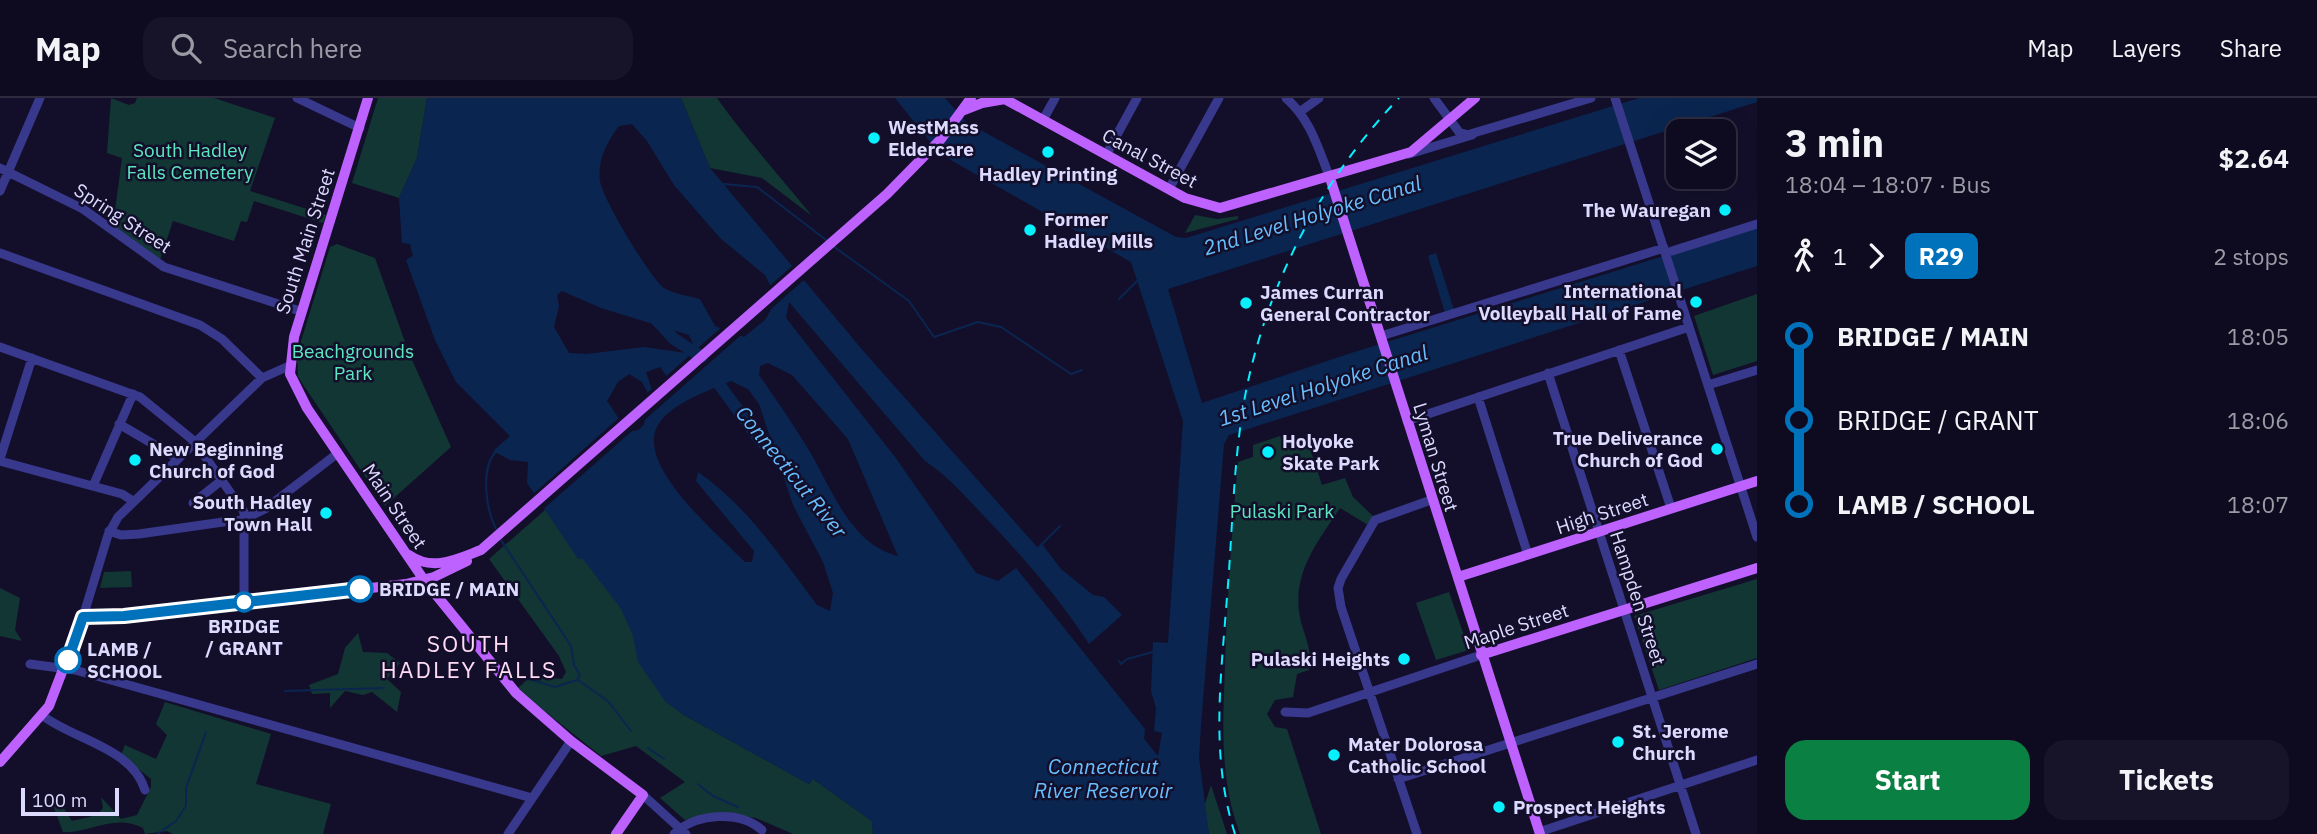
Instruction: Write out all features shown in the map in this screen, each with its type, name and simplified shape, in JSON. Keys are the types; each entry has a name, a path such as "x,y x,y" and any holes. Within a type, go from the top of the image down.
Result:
{"main road":[{"name":"South Main Street","path":"289,366 300,311 368,98"},
{"path":"0,762 43,716 65,669 83,617 124,616 425,580 451,570 481,550 847,229 929,151 971,98"},
{"path":"962,112 982,103 1004,98"},
{"name":"Canal Street","path":"1004,98 1196,203 1220,208 1331,183"},
{"path":"1331,183 1419,147 1475,98"},
{"name":"Lyman Street","path":"1331,183 1540,833"},
{"name":"Main Street","path":"289,366 298,393 404,551 516,693 572,741 643,795"},
{"name":"High Street","path":"1458,577 1757,481"},
{"path":"404,551 419,561 437,564 481,550"},
{"name":"Maple Street","path":"1481,654 1757,568"},
{"path":"616,834 643,795"}],"street":[{"path":"0,191 4,170 40,98"},
{"path":"297,98 360,128"},
{"path":"1043,120 1055,98"},
{"path":"1107,155 1138,98"},
{"path":"1169,189 1219,98"},
{"name":"Lyman Street","path":"1286,98 1301,111 1314,136 1331,183"},
{"path":"1301,111 1319,98"},
{"path":"1434,98 1462,134 1479,132"},
{"path":"1400,156 1454,143 1479,132 1591,98"},
{"path":"1616,99 1667,250 1678,293 1757,537"},
{"name":"Spring Street","path":"4,170 83,209 164,267 300,311"},
{"path":"1382,339 1757,224"},
{"path":"0,253 200,325 222,338 262,378"},
{"path":"1407,421 1689,327"},
{"path":"0,347 133,394 156,408 194,441 242,506 244,602"},
{"path":"1619,350 1671,508"},
{"path":"32,358 0,460 122,494 133,500"},
{"path":"83,617 109,531 133,500 262,378 289,366"},
{"path":"1707,385 1757,370"},
{"name":"Hampden Street","path":"1548,373 1696,834"},
{"path":"93,486 133,394"},
{"path":"1478,397 1528,555"},
{"path":"119,424 177,458"},
{"path":"109,531 121,535 139,534 244,519 265,509 338,453"},
{"path":"193,503 222,480"},
{"path":"1417,834 1341,607 1339,588 1341,579 1376,520 1431,500"},
{"name":"Maple Street","path":"1285,712 1308,713 1481,654"},
{"path":"30,664 65,669 532,798"},
{"path":"1398,779 1757,664"},
{"path":"43,716 106,748 137,774 145,790"},
{"path":"508,834 572,741"},
{"path":"1540,833 1757,760"},
{"path":"643,795 680,832 709,818 728,817 747,820 762,830"}],"green space":[{"name":"South Hadley Falls Cemetery","path":"111,98 129,105 135,103 137,98 214,98 275,118 250,191 326,215 323,223 254,201 247,222 241,221 234,241 173,221 159,263 113,226 122,158 107,153"},
{"path":"378,98 427,98 417,158 399,198 352,183"},
{"path":"681,98 717,98 812,216 762,178 710,168"},
{"path":"1195,215 1217,219 1238,216 1238,219 1185,233"},
{"name":"Beachgrounds Park","path":"337,244 375,258 409,353 451,447 385,506 298,377 297,354 330,247"},
{"path":"1757,294 1757,361 1713,375 1694,316"},
{"name":"Pulaski Park","path":"1280,436 1284,447 1307,439 1322,485 1345,478 1353,497 1374,517 1368,525 1340,508 1310,556 1300,582 1298,596 1300,618 1309,647 1309,670 1297,674 1293,697 1275,700 1267,714 1275,727 1287,729 1321,834 1240,834 1225,771 1223,729 1226,640 1238,462 1253,457 1253,445"},
{"path":"561,496 591,533 665,701 684,715 809,784 813,779 872,821 873,834 793,834 756,818 722,813 685,820 660,798 685,782 636,746 601,756 517,689 531,676 562,679 566,672 559,656 489,559"},
{"path":"131,571 132,587 100,588 104,572"},
{"path":"1757,579 1757,658 1659,690 1634,616"},
{"path":"0,588 20,598 15,630 22,641 0,636"},
{"path":"1449,592 1469,650 1436,660 1416,603"},
{"path":"358,633 363,652 387,653 400,663 387,679 401,692 397,712 372,692 363,695 345,691 330,708 330,693 312,694 309,685 338,674 345,648"},
{"path":"165,702 271,734 256,784 331,804 323,834 173,834 167,831 145,834 143,828 122,823 63,832 51,800 54,793 72,821 97,815 103,808 101,797 121,819 137,815 151,787 151,779 121,755 125,745 156,759 167,735 156,724"},
{"path":"1211,785 1227,834 1209,834 1204,807"}],"water":[{"path":"427,98 681,98 710,168 865,353 1038,548 1042,544 1061,569 1093,595 1104,597 1122,615 1089,644 1026,562 956,487 925,461 789,302 786,318 895,457 976,573 998,581 1016,568 1145,729 1144,739 1158,756 1162,733 1154,731 1156,708 1151,691 1153,642 1168,643 1183,421 1131,262 940,154 895,98 945,98 966,122 1176,237 1186,238 1639,98 1757,98 1757,102 1703,119 1666,119 1666,131 1168,289 1202,403 1345,355 1757,227 1757,266 1229,435 1224,444 1199,758 1209,834 873,834 872,821 813,779 809,784 684,715 665,701 638,662 633,636 621,609 583,559 578,559 527,483 528,462 510,460 493,451 510,436 456,382 435,340 406,260 413,256 410,244 402,243 399,198 417,158","holes":["632,124 647,141 674,185 720,238 765,275 777,299 765,320 744,337 715,326 700,299 664,288 648,269 609,203 599,173 604,152 619,126","562,291 601,308 689,335 694,346 686,353 644,347 587,354 569,353 554,327 559,306 557,295","768,363 792,375 848,439 898,556 866,539 843,512 807,447 759,375 760,366","660,367 676,389 652,390 646,372","629,374 642,382 649,395 644,425 638,430 628,432 607,401 618,382","731,381 748,389 759,404 793,505 823,562 833,593 830,611 817,605 777,551 733,501 698,472 696,481 754,551 752,562 745,562 683,499 658,460 654,441 658,425 664,417 691,398"]},
{"path":"1436,253 1454,310 1445,313 1428,256"}],"pier":[{"path":"792,266 804,280 763,316 773,299 767,288"},
{"path":"724,325 743,333 747,330 639,425 645,395 654,387 664,395 671,388 664,378"},
{"path":"621,416 630,428 637,427 540,512 531,496"}],"waterway":[{"path":"723,184 757,187 826,240"},
{"path":"833,246 909,301 934,337 978,322 1001,327 1071,374 1082,370"},
{"path":"1119,299 1137,281"},
{"name":"Connecticut River","path":"650,313 674,339 702,357"},
{"name":"Connecticut River","path":"711,373 759,439 785,465"},
{"path":"496,451 488,468 486,489 496,529"},
{"path":"1038,548 1060,526"},
{"path":"501,540 571,646 574,665 580,675 577,680 555,687 529,679"},
{"path":"1119,661 1121,664 1127,659 1153,652"},
{"path":"578,680 608,701 631,731"},
{"path":"285,691 384,688"},
{"path":"157,834 176,821 186,806 186,788 206,732"},
{"path":"648,748 664,759"},
{"path":"698,784 713,796 738,807"}],"railway":[{"path":"1235,834 1222,775 1219,717 1236,465 1247,386 1270,307 1303,232 1346,162 1399,98"}],"bus line":[{"name":"R29","path":"68,660 83,617 93,619 124,616 360,589"}],"place":[{"name":"WestMass Eldercare","path":"874,138"},
{"name":"Hadley Printing","path":"1048,152"},
{"name":"The Wauregan","path":"1725,210"},
{"name":"Former Hadley Mills","path":"1030,230"},
{"name":"International Volleyball Hall of Fame","path":"1696,302"},
{"name":"James Curran General Contractor","path":"1246,303"},
{"name":"True Deliverance Church of God","path":"1717,449"},
{"name":"Holyoke Skate Park","path":"1268,452"},
{"name":"New Beginning Church of God","path":"135,460"},
{"name":"South Hadley Town Hall","path":"326,513"},
{"name":"BRIDGE / MAIN","path":"360,589"},
{"name":"BRIDGE / GRANT","path":"244,602"},
{"name":"Pulaski Heights","path":"1404,659"},
{"name":"LAMB / SCHOOL","path":"68,660"},
{"name":"St. Jerome Church","path":"1618,742"},
{"name":"Mater Dolorosa Catholic School","path":"1334,755"},
{"name":"Prospect Heights","path":"1499,807"}],"district":[{"name":"SOUTH HADLEY FALLS","path":"469,657"}],"water label":[{"name":"2nd Level Holyoke Canal","path":"1312,216"},
{"name":"1st Level Holyoke Canal","path":"1323,386"},
{"name":"Connecticut River Reservoir","path":"1103,779"}]}
